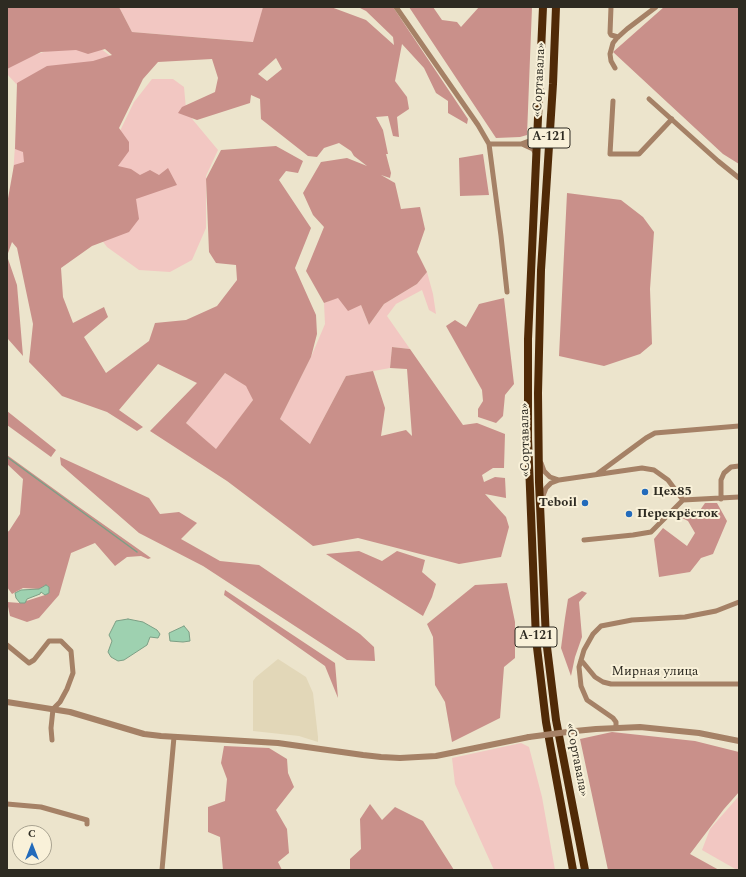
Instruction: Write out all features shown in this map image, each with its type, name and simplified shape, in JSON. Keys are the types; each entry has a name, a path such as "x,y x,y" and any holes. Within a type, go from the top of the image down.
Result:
{"highway":[{"name":"«Сортавала»","path":"543,7 528,338 528,439 536,631 546,722 573,870"},
{"name":"«Сортавала»","path":"556,7 553,84 541,270 538,393 540,510 546,639 555,713 585,870"}],"street":[{"path":"396,7 478,125 489,144 507,292"},
{"path":"611,7 610,33 611,35 618,37"},
{"path":"615,68 611,61 610,54 613,43 618,37 656,7"},
{"path":"649,99 739,178"},
{"path":"613,101 610,154 639,154 672,119"},
{"path":"489,144 521,144 529,141 537,134"},
{"path":"521,144 533,149 536,155"},
{"path":"596,475 655,433 682,432 739,426"},
{"path":"539,451 541,466 544,471 550,477 559,480"},
{"path":"721,499 721,480 724,473 731,467 739,466"},
{"path":"540,510 542,495 551,483 559,480 642,468 654,470 668,480 683,500"},
{"path":"584,540 651,532 683,500 739,498"},
{"path":"616,728 616,722 613,718 587,700 581,686 579,666 584,650 593,634 601,626 632,620 685,617 716,611 739,602"},
{"path":"7,645 29,662 34,660 49,640 61,641 71,651 73,673 67,689 53,709 51,728 52,740"},
{"name":"Мирная улица","path":"581,660 595,677 603,682 611,684 739,684"},
{"path":"7,702 84,715 139,732 174,737 278,743 363,755 400,758 436,756 529,737 575,731 616,728 640,727 670,729 739,741"},
{"path":"162,870 174,737"},
{"path":"7,804 41,807 87,820 87,824"}],"shaded area":[{"path":"7,7 119,7 132,32 253,42 263,7 331,7 366,20 394,45 393,37 366,11 358,7 393,7 468,119 467,124 448,113 448,101 436,93 424,68 402,44 395,81 407,97 409,109 397,117 399,137 393,136 388,116 376,117 383,130 388,154 386,154 391,173 390,178 381,175 395,183 401,209 420,207 425,229 417,252 427,272 417,284 384,304 369,325 361,305 348,311 338,298 324,303 306,271 324,227 313,215 303,193 321,162 347,158 367,166 354,156 351,151 339,143 324,148 317,157 308,156 261,119 260,99 251,95 250,103 197,120 178,113 182,107 215,92 218,78 212,59 158,62 143,79 119,128 129,142 129,151 118,166 131,169 140,175 150,170 159,175 168,168 177,185 136,199 139,219 129,232 92,246 61,268 63,297 73,323 104,307 108,317 84,337 106,373 149,341 155,323 186,320 217,306 237,280 236,265 216,263 209,252 206,179 221,150 276,146 303,161 298,173 286,171 279,180 311,228 295,268 316,315 317,334 311,357 280,419 310,444 346,376 373,371 385,408 381,436 406,430 412,436 407,369 390,368 392,347 410,349 463,425 477,423 505,434 504,468 493,468 482,475 484,482 495,477 505,478 506,498 485,494 506,517 509,527 501,557 459,564 358,538 313,546 227,481 150,431 197,383 158,364 119,410 143,427 137,431 107,412 62,396 29,362 33,324 17,248 12,242 7,256 7,204 14,165 24,162 23,152 15,149 17,83 47,66 93,61 112,55 105,49 88,54 76,50 41,52 7,69","holes":["276,58 282,69 267,81 258,74","225,373 246,386 253,400 216,449 186,423"]},
{"path":"119,7 263,7 254,42 132,32"},
{"path":"409,7 433,7 442,20 457,22 461,27 479,7 532,7 527,135 520,137 496,138"},
{"path":"664,7 739,7 739,164 723,154 613,52"},
{"path":"53,49 101,49 112,57 118,135 134,102 152,79 173,79 184,87 186,109 193,120 218,150 206,176 206,228 192,260 170,272 139,270 107,247 98,235 13,175 19,87 7,74 7,66 10,63"},
{"path":"483,154 489,195 460,196 459,158"},
{"path":"567,193 621,200 643,217 654,232 650,289 652,344 640,354 604,366 559,356"},
{"path":"7,256 17,285 23,356 7,336"},
{"path":"427,272 433,294 436,314 429,310 422,290 396,304 387,316 410,349 392,347 390,368 346,376 310,444 280,419 311,357 325,324 324,303 338,297 361,305 369,325 384,304 417,284"},
{"path":"504,298 514,384 505,395 503,416 496,423 478,417 478,409 483,401 482,390 446,326 455,320 466,327 479,304"},
{"path":"225,373 247,386 253,400 216,450 186,423"},
{"path":"7,411 56,450 51,457 7,425"},
{"path":"7,455 151,558 148,559 141,556 127,557 115,566 95,543 71,553 59,595 39,618 27,622 10,616 7,602 20,603 45,595 49,593 49,587 46,585 39,589 23,588 12,594 7,587 7,532 20,514 23,479 7,464"},
{"path":"60,457 149,498 160,514 179,512 197,523 181,539 220,561 259,565 360,634 374,647 375,661 347,660 203,566 139,533 61,465"},
{"path":"705,503 717,503 727,521 713,554 701,558 690,572 659,577 654,539 663,528 687,546 695,533 688,521 678,516 687,508 696,516"},
{"path":"359,551 382,561 397,551 425,560 422,572 436,584 423,616 326,554"},
{"path":"507,583 515,622 515,658 504,667 500,718 452,742 445,702 435,685 433,637 427,624 475,585"},
{"path":"46,585 49,587 49,593 45,595 41,592 40,594 27,599 25,603 20,603 16,598 15,593 21,590 39,589"},
{"path":"225,590 335,663 338,698 325,666 224,595"},
{"path":"582,591 587,593 579,602 582,637 575,657 571,676 561,648 568,599"},
{"path":"128,619 143,622 157,630 160,634 158,638 150,637 147,645 124,660 118,661 111,657 108,652 112,641 109,635 116,621"},
{"path":"184,626 189,632 190,641 170,641 169,633"},
{"path":"278,659 306,677 313,693 318,742 299,736 253,731 253,681"},
{"path":"612,732 695,741 739,752 739,792 724,809 690,854 719,870 608,870 580,739"},
{"path":"521,743 529,747 542,797 555,870 494,870 455,784 452,758"},
{"path":"224,746 269,748 287,759 288,773 294,787 276,810 287,829 289,853 278,862 282,870 223,870 220,837 208,832 208,807 225,801 227,779 221,763"},
{"path":"739,796 739,870 737,870 702,850 710,829"},
{"path":"370,804 382,820 395,807 423,821 454,870 350,870 350,859 361,849 360,819"}],"waterway":[{"path":"7,457 137,552"}],"place":[{"name":"Цех85","path":"645,492"},
{"name":"Teboil","path":"585,503"},
{"name":"Перекрёсток","path":"629,514"}]}
